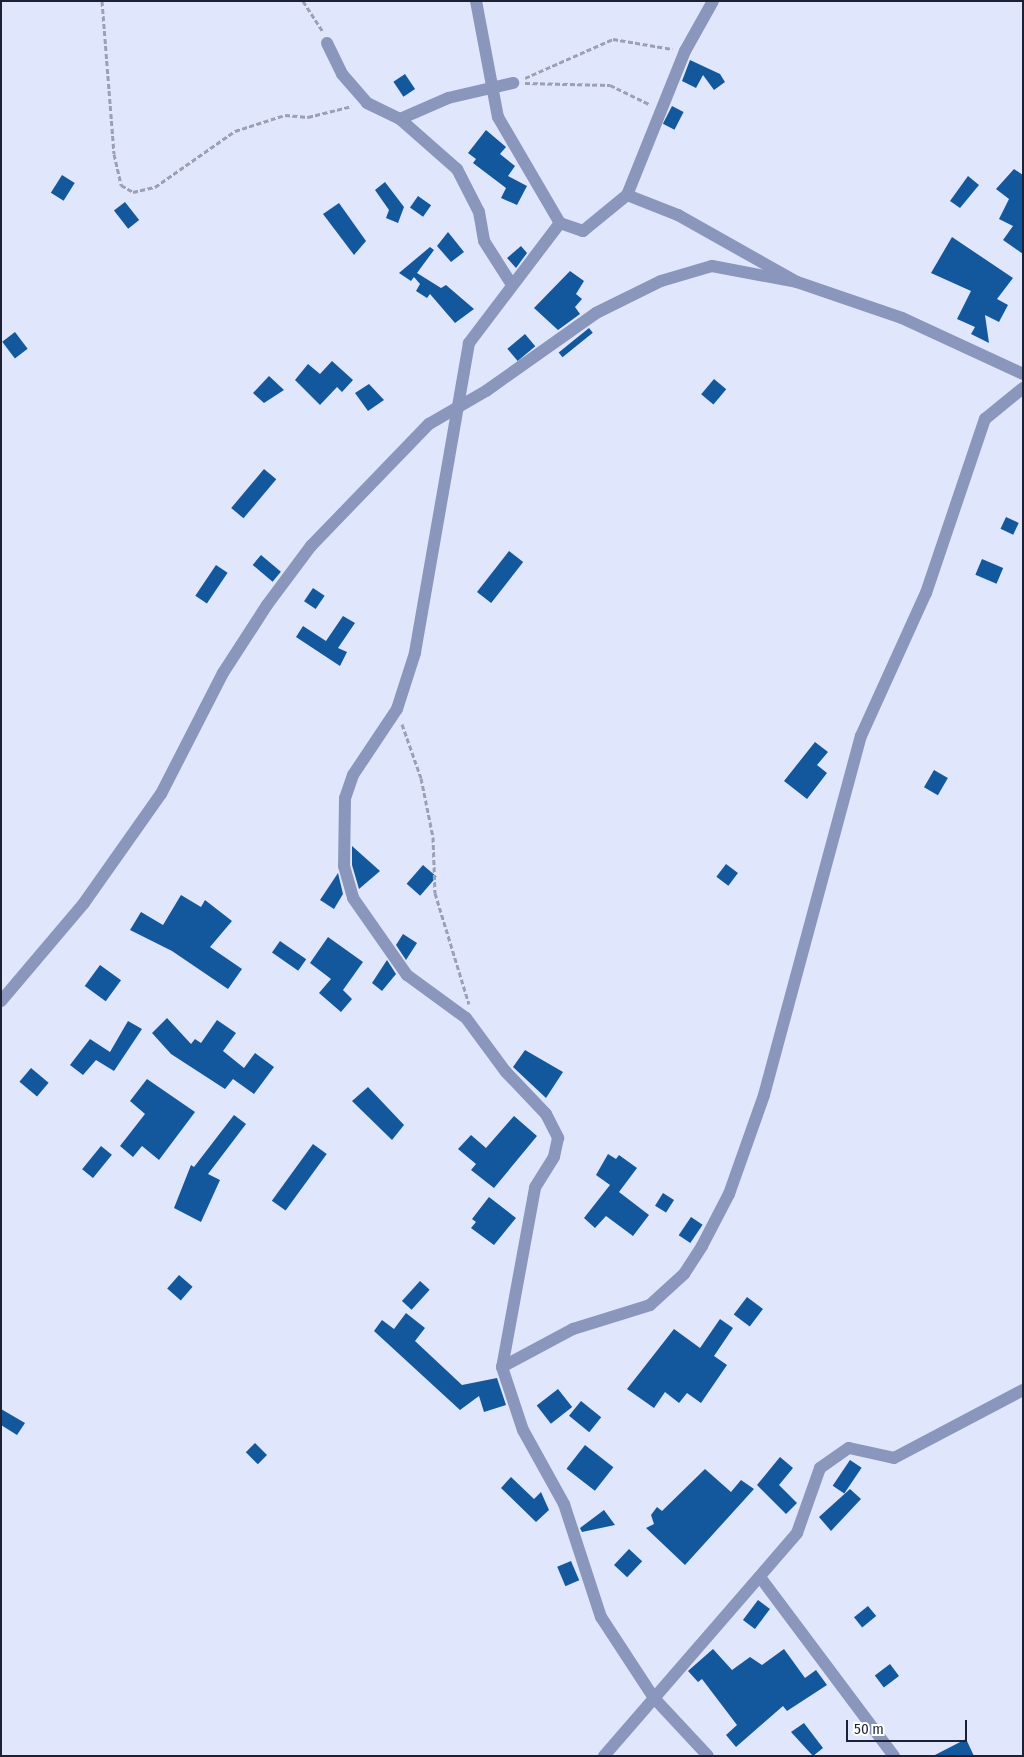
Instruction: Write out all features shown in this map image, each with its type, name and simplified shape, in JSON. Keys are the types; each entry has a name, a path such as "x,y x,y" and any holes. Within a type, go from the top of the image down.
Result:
{"street":[{"path":"476,1 490,85 498,117 560,223 583,231 627,195 685,51 713,1"},
{"path":"327,43 342,74 368,104 400,119 457,169 469,186 484,240 512,285"},
{"path":"400,119 490,85 513,83"},
{"path":"627,195 678,215 797,282"},
{"path":"560,223 468,343 455,409 415,653 397,709 353,775 345,798 346,883 407,974 455,1007 506,1072 546,1114 558,1138 554,1158 535,1188 502,1366 523,1430 564,1504 591,1594 654,1698 708,1756"},
{"path":"1,1001 84,904 161,794 223,673 311,546 429,424 455,409 596,313 661,281 712,266 797,282 902,318 1023,374"},
{"path":"502,1366 573,1328 650,1305 684,1274 702,1246 729,1194 764,1095 861,736 926,593 985,419 1023,388"},
{"path":"604,1756 797,1533 820,1468 849,1448 894,1458 1023,1390"},
{"path":"760,1577 894,1756"}],"path":[{"path":"102,1 114,154 121,185 133,192 155,187 235,131 285,115 308,117 368,104"},
{"path":"303,1 327,43"},
{"path":"513,83 613,39 685,51"},
{"path":"513,83 610,85 661,110"},
{"path":"397,709 422,778 437,861 435,892 449,950 468,994 471,1025"}],"building":[{"path":"690,60 720,74 725,82 714,90 703,75 696,88 682,81"},
{"path":"405,74 415,89 403,97 393,82"},
{"path":"672,106 684,112 675,130 663,124"},
{"path":"486,130 506,147 500,154 515,166 508,176 527,186 517,205 501,198 506,188 473,163 476,159 468,153"},
{"path":"1014,169 1023,175 1023,254 1003,240 1013,226 999,219 1009,199 996,189"},
{"path":"62,175 75,183 64,201 51,193"},
{"path":"968,176 979,185 960,208 950,201"},
{"path":"385,182 404,207 398,223 386,218 389,210 375,190"},
{"path":"418,196 431,205 423,217 410,207"},
{"path":"125,202 139,220 128,229 114,211"},
{"path":"339,203 366,241 354,255 323,214"},
{"path":"448,232 464,252 451,262 437,246"},
{"path":"952,237 1013,278 997,299 1008,305 999,322 985,315 989,343 971,334 975,327 957,319 971,291 931,273"},
{"path":"521,246 527,253 516,268 507,258"},
{"path":"430,247 434,250 417,273 441,288 446,285 474,309 455,323 430,294 427,298 416,291 420,284 414,277 411,281 399,273"},
{"path":"570,271 584,281 576,294 582,299 575,307 580,314 558,330 534,308"},
{"path":"589,328 593,333 562,357 559,353"},
{"path":"15,332 28,349 15,358 2,342"},
{"path":"525,334 535,346 518,361 507,349"},
{"path":"332,361 353,380 342,392 337,387 320,405 295,380 308,364 320,374"},
{"path":"269,376 284,390 264,403 253,393"},
{"path":"714,379 726,389 713,405 701,394"},
{"path":"369,384 384,400 368,411 355,393"},
{"path":"264,469 276,479 243,518 231,508"},
{"path":"1006,517 1019,523 1013,535 1001,529"},
{"path":"509,551 523,562 491,603 477,592"},
{"path":"261,555 281,572 273,582 253,565"},
{"path":"982,559 1003,568 997,584 975,575"},
{"path":"216,565 228,573 207,604 195,596"},
{"path":"313,588 325,596 316,609 304,601"},
{"path":"343,616 355,623 338,648 347,652 340,666 296,637 303,626 326,641"},
{"path":"815,742 828,752 817,765 827,773 807,799 784,781"},
{"path":"934,770 948,778 938,795 924,787"},
{"path":"352,846 380,871 359,889 352,865"},
{"path":"726,864 738,873 728,886 716,877"},
{"path":"423,865 437,877 420,896 407,884"},
{"path":"338,873 343,894 334,909 320,900"},
{"path":"181,895 201,907 205,900 232,921 210,947 242,969 228,989 172,951 130,930 141,912 163,925"},
{"path":"403,934 417,943 406,960 396,945"},
{"path":"328,937 363,962 343,990 352,999 341,1012 319,993 331,979 310,963"},
{"path":"280,941 306,959 298,971 272,952"},
{"path":"387,960 396,974 382,991 372,983"},
{"path":"100,965 121,980 106,1001 85,986"},
{"path":"167,1018 191,1044 195,1039 201,1043 217,1020 236,1033 223,1051 244,1068 255,1053 274,1067 254,1094 233,1079 225,1089 171,1054 152,1033"},
{"path":"128,1021 142,1029 114,1071 96,1060 83,1075 70,1065 90,1039 110,1052"},
{"path":"525,1050 563,1072 546,1098 513,1067"},
{"path":"31,1068 49,1083 37,1097 19,1082"},
{"path":"147,1079 195,1112 159,1160 142,1146 133,1157 120,1146 145,1114 130,1101"},
{"path":"368,1087 404,1125 392,1140 352,1101"},
{"path":"234,1115 246,1124 208,1174 220,1180 201,1222 174,1208 191,1165 194,1167"},
{"path":"514,1116 537,1136 494,1188 471,1170 476,1164 458,1149 471,1135 486,1148"},
{"path":"313,1144 327,1154 286,1211 272,1201"},
{"path":"101,1146 112,1155 93,1178 82,1169"},
{"path":"608,1154 616,1159 619,1155 637,1168 619,1192 649,1215 633,1236 606,1216 595,1228 584,1218 610,1185 596,1175"},
{"path":"663,1193 674,1200 666,1213 655,1206"},
{"path":"489,1197 516,1218 494,1245 471,1228 476,1222 472,1219"},
{"path":"691,1217 703,1225 690,1243 679,1235"},
{"path":"179,1275 193,1287 181,1300 167,1289"},
{"path":"420,1281 430,1290 412,1310 402,1301"},
{"path":"747,1297 763,1309 750,1327 734,1315"},
{"path":"406,1313 425,1328 415,1341 462,1385 497,1378 506,1405 484,1412 479,1396 460,1410 374,1331 382,1320 394,1329"},
{"path":"720,1319 733,1328 714,1356 727,1365 701,1403 687,1393 679,1403 665,1392 654,1408 627,1389 674,1329 700,1348"},
{"path":"558,1389 572,1407 551,1424 537,1406"},
{"path":"581,1401 601,1417 589,1432 569,1416"},
{"path":"1,1409 25,1423 17,1435 1,1425"},
{"path":"255,1443 267,1455 258,1464 246,1452"},
{"path":"585,1445 613,1467 595,1491 567,1469"},
{"path":"780,1457 793,1468 779,1485 797,1503 786,1514 757,1485"},
{"path":"850,1460 862,1468 844,1494 833,1486"},
{"path":"705,1469 731,1492 741,1480 754,1489 685,1565 646,1528 654,1524 651,1515 657,1507 662,1511"},
{"path":"511,1477 534,1499 541,1492 549,1510 536,1522 501,1488"},
{"path":"850,1489 861,1499 831,1531 819,1517"},
{"path":"604,1510 615,1525 582,1532 580,1528"},
{"path":"629,1549 642,1561 627,1577 614,1565"},
{"path":"571,1561 579,1580 565,1586 557,1567"},
{"path":"758,1600 770,1609 755,1629 743,1620"},
{"path":"868,1606 876,1616 862,1627 854,1617"},
{"path":"713,1649 732,1670 750,1657 762,1665 784,1649 805,1678 816,1670 827,1685 787,1711 783,1706 736,1747 726,1735 737,1725 702,1679 698,1682 688,1671"},
{"path":"890,1664 899,1676 884,1687 875,1675"},
{"path":"804,1723 823,1748 813,1756 791,1732"},
{"path":"966,1739 974,1756 933,1756"}]}
